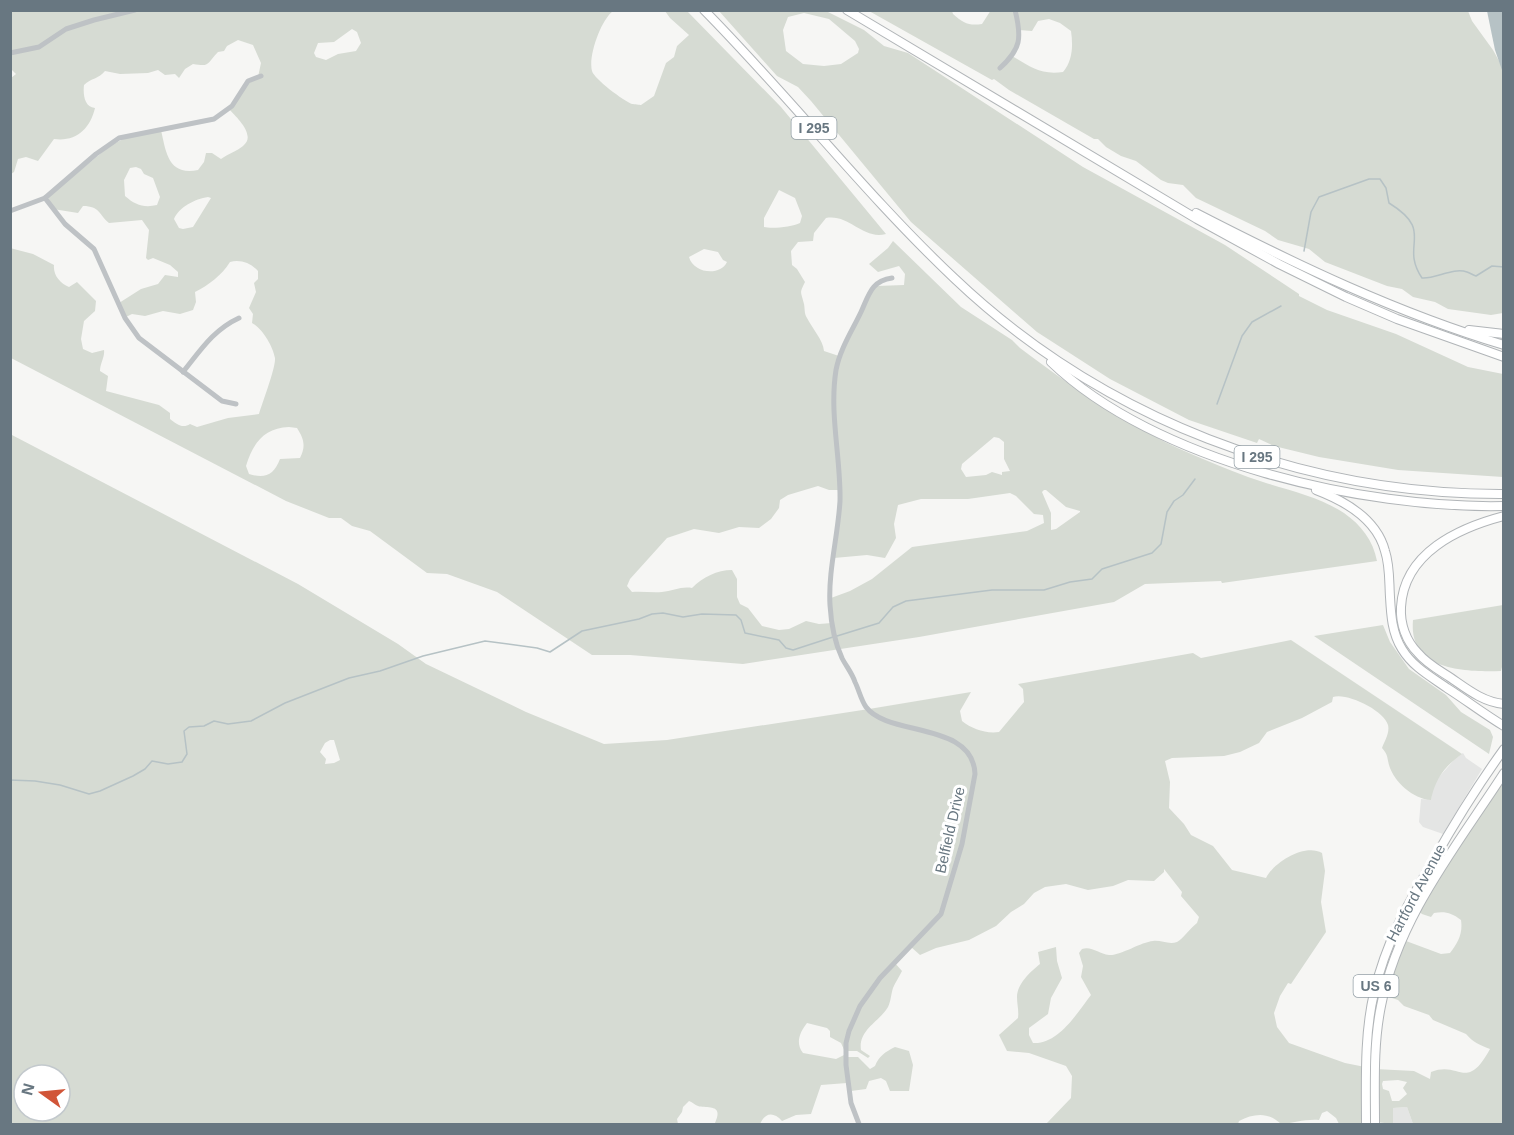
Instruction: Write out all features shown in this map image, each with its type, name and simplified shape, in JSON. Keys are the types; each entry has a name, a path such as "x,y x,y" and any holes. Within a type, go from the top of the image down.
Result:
{"highway":[{"name":"I 295","path":"704,10 935,261 983,305 1034,345 1096,385 1195,434 1265,459 1337,478 1392,487 1503,494"},
{"path":"847,10 1246,247 1329,289 1415,326 1503,357"},
{"path":"1149,189 1266,248 1406,311 1503,345"},
{"path":"1406,311 1472,330 1503,334"},
{"path":"1034,345 1076,382 1139,422 1188,446 1284,478 1342,502 1355,511 1372,526 1381,540 1386,555 1392,624 1405,653 1420,670 1503,726"},
{"path":"1284,478 1390,500 1445,505 1503,506"},
{"path":"1503,516 1457,532 1428,552 1408,580 1402,598 1401,613 1406,635 1413,648 1423,659 1482,698 1503,704"},
{"name":"Hartford Avenue","path":"1366,1125 1367,1061 1371,1012 1391,935 1449,831 1503,749"},
{"name":"Hartford Avenue","path":"1375,1125 1376,1036 1384,993 1394,961 1419,903 1503,773"}],"street":[{"path":"10,53 39,47 66,29 135,10"},
{"path":"1000,68 1018,46 1015,10"},
{"path":"10,211 45,198 96,154 119,138 214,119 232,106 248,81 261,76"},
{"path":"45,198 65,224 94,249 125,318 137,336 222,401 236,404"},
{"name":"Belfield Drive","path":"859,1125 851,1103 847,1073 846,1043 849,1030 860,1006 880,978 941,914 962,844 975,774 975,767 965,751 952,741 883,718 866,708 838,647 831,612 841,474 835,421 836,371 846,341 871,292 882,279 892,278"},
{"path":"183,372 211,336 225,324 239,318"}],"shaded area":[{"path":"991,10 1468,11 1472,21 1503,68 1503,313 1491,315 1448,309 1435,302 1413,297 1402,289 1387,286 1325,262 1309,249 1278,240 1265,231 1196,198 1183,185 1161,180 1136,161 1121,156 1106,147 1098,139 1094,139 994,79 992,80 869,11 952,11 966,23 982,24","holes":["1049,19 1071,31 1072,42 1072,52 1063,72 1042,71 1012,56 1018,45 1019,30 1032,31 1038,21"]},
{"path":"11,11 613,11 604,22 596,39 591,64 592,71 616,94 632,104 641,105 654,96 666,63 674,57 677,46 689,35 665,11 687,11 781,107 886,234 870,233 842,220 826,218 814,233 813,241 798,242 791,251 792,265 805,282 801,293 805,314 820,338 824,351 839,356 871,290 877,286 904,285 905,274 899,266 878,272 869,264 893,241 961,307 1012,340 1086,395 1130,423 1178,448 1240,474 1335,507 1361,528 1373,546 1377,561 1222,583 1221,581 1145,584 1114,602 919,637 743,664 630,655 592,655 497,592 447,574 427,573 370,531 352,526 341,518 329,518 286,501 11,358 10,248 33,254 54,265 56,275 63,283 69,287 77,282 96,301 95,311 84,321 81,339 83,349 92,353 104,350 100,371 108,376 106,391 159,405 170,413 170,419 175,423 197,427 228,418 259,414 275,363 272,348 260,329 252,323 253,314 249,308 256,292 254,283 258,279 258,271 252,266 241,261 230,262 215,279 195,292 196,302 193,310 180,314 163,311 145,316 132,314 124,318 119,303 141,289 158,284 165,275 178,277 178,272 170,265 153,258 148,260 146,258 149,230 142,220 109,223 96,209 89,206 83,206 78,213 53,209 48,197 111,145 130,136 161,130 170,161 174,166 188,171 198,170 204,162 206,153 212,153 221,159 241,148 247,142 247,132 229,109 249,79 258,77 261,63 253,45 238,40 227,46 224,51 218,52 208,64 193,64 185,69 179,78 175,74 165,75 158,70 148,73 120,74 105,71 84,85 86,103 95,108 86,128 75,136 54,139 38,161 26,157 18,159 14,172 11,174 11,78 16,74 11,69","holes":["352,29 357,32 361,43 356,51 338,54 326,60 316,57 314,53 318,43 334,42","136,167 153,178 160,197 157,205 136,204 125,196 124,180 130,168","779,190 795,198 802,216 800,223 792,226 764,227 764,218","211,198 193,227 179,228 174,219 176,215 188,204","704,249 718,252 727,262 724,267 713,271 701,270 691,262 689,257","297,428 303,443 300,458 280,459 275,469 264,476 249,474 246,466 252,450 261,438 273,430","994,437 1004,442 1004,459 1010,471 1002,472 1002,475 992,472 986,475 966,477 961,469 962,464","818,486 829,490 839,490 834,558 867,555 885,558 896,538 894,524 898,505 921,499 968,499 1010,493 1034,514 1043,515 1044,523 1027,531 912,547 872,579 831,598 832,623 819,624 806,621 789,629 779,630 762,626 748,608 740,604 737,597 737,579 732,570 710,575 692,588 662,592 632,592 627,586 630,579 667,538 694,529 719,533 739,527 759,528 771,519 779,508 780,500 788,495","1044,490 1066,507 1080,511 1056,529 1051,530 1051,513 1042,492"]},
{"path":"719,11 826,11 864,30 884,46 908,53 1083,167 1225,245 1299,296 1327,310 1396,334 1468,367 1503,374 1503,477 1398,470 1319,457 1274,446 1259,439 1257,443 1189,420 1110,379 1037,332 911,222 811,101 798,87 777,76","holes":["804,13 829,19 855,41 859,49 858,53 841,64 824,66 803,64 786,51 783,30 788,17"]},
{"path":"1487,11 1503,11 1503,73 1495,50"},
{"path":"10,434 298,584 398,644 426,664 526,712 604,744 667,740 971,692 960,711 962,721 979,730 999,732 1024,702 1023,689 1018,684 1193,653 1201,658 1291,640 1462,754 1442,774 1431,800 1411,793 1395,778 1382,748 1388,731 1385,719 1364,703 1339,696 1333,697 1332,702 1302,718 1267,732 1259,743 1240,752 1224,756 1172,758 1165,761 1170,782 1169,808 1191,835 1213,846 1232,870 1266,878 1283,860 1299,852 1307,850 1322,853 1325,871 1321,902 1326,932 1291,984 1288,983 1274,1013 1277,1027 1289,1043 1345,1063 1375,1069 1414,1071 1430,1079 1431,1072 1441,1069 1468,1072 1475,1069 1490,1049 1476,1043 1466,1034 1433,1020 1429,1015 1404,1006 1398,1000 1386,996 1386,975 1398,938 1441,954 1450,953 1455,945 1461,934 1461,920 1445,912 1434,913 1431,917 1422,914 1412,906 1499,784 1503,786 1503,1124 1413,1124 1407,1107 1393,1108 1393,1124 1376,1122 1374,1124 1339,1124 1336,1118 1327,1111 1322,1113 1319,1120 1281,1124 1271,1117 1256,1115 1239,1121 1238,1124 1046,1124 1071,1098 1072,1076 1066,1066 1029,1053 1007,1051 999,1035 1018,1018 1019,987 1040,964 1038,952 1056,947 1062,978 1051,998 1048,1014 1029,1028 1029,1035 1033,1043 1042,1042 1059,1033 1074,1018 1091,995 1081,977 1083,966 1079,953 1082,949 1114,955 1148,942 1179,941 1197,923 1199,917 1181,896 1182,892 1164,869 1164,872 1154,881 1128,880 1113,886 1088,890 1066,884 1045,887 1034,893 996,926 969,940 936,948 920,955 911,947 894,962 902,971 893,988 888,1007 863,1037 861,1050 870,1056 868,1058 857,1051 848,1051 846,1057 858,1057 870,1069 883,1055 895,1047 909,1051 913,1065 909,1091 890,1091 886,1081 881,1078 869,1081 866,1089 851,1091 847,1083 821,1085 811,1114 796,1115 782,1121 770,1115 764,1117 760,1124 707,1124 715,1123 716,1110 698,1106 689,1101 677,1119 678,1124 11,1124","holes":["334,740 340,760 325,764 326,759 320,752 325,743","807,1023 827,1028 830,1031 830,1037 841,1043 846,1054 836,1059 803,1053 799,1041","1383,1081 1407,1082 1403,1088 1407,1094 1399,1101 1392,1101 1389,1091 1383,1089 1382,1084"]},
{"path":"1503,605 1504,659 1501,671 1471,671 1442,665 1429,659 1420,650 1414,637 1413,620"},
{"path":"1383,625 1390,642 1409,669 1446,695 1461,712 1490,730 1493,737 1489,754 1314,636"},
{"path":"1463,753 1466,758 1482,769 1443,834 1423,827 1419,822 1421,799 1431,800 1433,785"},
{"path":"1407,1107 1413,1124 1393,1124 1393,1108"}],"waterway":[{"path":"1304,251 1311,212 1319,197 1369,179 1380,179 1386,188 1389,203 1411,222 1414,231 1414,256 1422,278 1456,271 1476,276 1492,266 1504,267"},
{"path":"1217,404 1242,336 1252,322 1281,306"},
{"path":"837,636 879,623 893,607 906,601 992,590 1044,590 1070,582 1092,579 1102,569 1152,553 1161,544 1167,512 1195,479"},
{"path":"10,780 60,785 89,794 100,791 133,776 145,769 152,761 168,764 182,762 187,754 184,731 189,727 204,726 214,721 228,724 251,721 285,703 349,678 380,671 423,656 485,641 550,652 582,631 663,613 683,617 702,614 736,615 741,620 745,633 779,640 786,648 793,650 833,637"}]}
